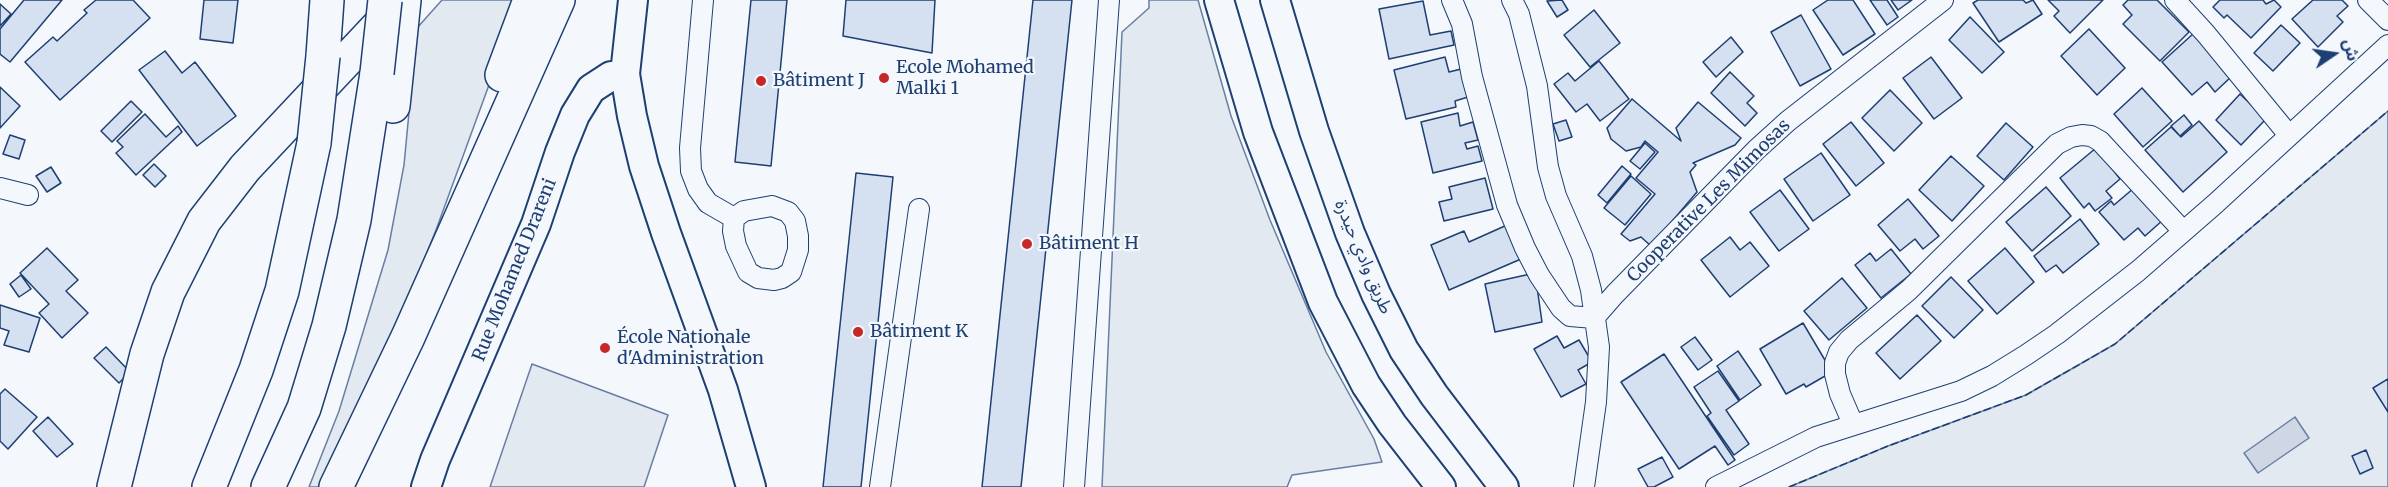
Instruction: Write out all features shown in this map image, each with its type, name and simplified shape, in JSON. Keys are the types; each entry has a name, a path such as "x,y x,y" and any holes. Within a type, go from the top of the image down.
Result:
{"highway":[{"path":"209,487 256,370 279,301 299,220 314,143 327,0"},
{"path":"304,408 329,326 346,259 362,178 385,0"},
{"path":"268,487 304,408 362,251 381,177 404,0"},
{"path":"114,487 147,354 168,292 204,220 245,168 404,0"},
{"path":"408,337 530,0"},
{"path":"336,487 408,337 558,0"}],"main road":[{"path":"633,0 625,74 644,166 677,267 723,390 751,487"},
{"path":"1219,0 1258,132 1323,302 1366,385 1441,487"},
{"name":"طريق وادي حيدرة","path":"1275,0 1314,130 1350,234 1376,294 1404,350 1471,446 1504,487"},
{"name":"Rue Mohamed Drareni","path":"426,487 435,460 536,224 575,115 591,89 611,76 625,74"}],"street":[{"path":"703,0 690,148 691,171 698,189 708,203 734,218"},
{"path":"1074,487 1109,0"},
{"path":"1452,0 1462,24 1472,77 1507,205 1525,248 1539,275 1561,308 1570,316 1594,318"},
{"path":"1512,0 1520,14 1537,86 1548,167 1556,196 1582,256 1591,290 1599,347 1596,402 1584,487"},
{"name":"Cooperative Les Mimosas","path":"1594,318 1756,150 1788,122 1943,0"},
{"path":"2175,0 2288,134"},
{"path":"2368,0 2388,20"},
{"path":"1716,487 1785,451 1853,424 1939,399 1992,376 2057,334 2138,272 2388,45"},
{"path":"1853,424 1840,394 1835,374 1835,363 1839,352 1849,339 1909,290 2057,144 2071,137 2082,135 2091,136 2100,141 2183,231"},
{"path":"0,188 28,195"},
{"path":"880,487 919,209"}],"shaded area":[{"path":"442,0 520,0 436,230 388,349 320,487 309,487 339,411 388,250 404,165 417,28"},
{"path":"1149,0 1198,0 1231,116 1270,220 1326,352 1374,439 1382,462 1292,475 1287,487 1102,487 1122,32 1149,8"},
{"path":"2388,111 2388,487 1789,487 1888,446 2026,395 2115,344"},
{"path":"532,364 668,415 644,487 490,487"},
{"path":"2295,417 2309,438 2258,473 2244,453"}],"building":[{"path":"24,0 62,0 10,62 0,54 0,29"},
{"path":"96,0 133,0 150,18 60,100 25,62 53,37 57,41 87,13 84,10"},
{"path":"204,0 238,0 233,43 200,39"},
{"name":"Bâtiment J","path":"751,0 787,0 771,166 735,162"},
{"path":"846,0 935,0 932,53 843,36"},
{"name":"Bâtiment H","path":"1033,0 1072,0 1021,487 982,487"},
{"path":"1562,0 1568,10 1557,17 1547,1"},
{"path":"1828,0 1853,0 1875,34 1843,55 1813,10"},
{"path":"1870,0 1887,0 1898,17 1887,25"},
{"path":"1891,0 1912,0 1898,10"},
{"path":"1978,0 2023,0 2026,3 2033,0 2042,14 1999,42 1973,3"},
{"path":"2048,0 2103,0 2070,33 2054,16 2059,11"},
{"path":"2128,0 2157,0 2189,32 2160,61 2123,24 2132,15 2123,5"},
{"path":"2220,0 2263,0 2266,4 2274,0 2281,7 2251,38 2227,15 2224,18 2213,7"},
{"path":"2313,0 2342,0 2348,6 2337,16 2343,22 2318,47 2292,19"},
{"path":"1423,1 1430,35 1451,31 1454,45 1389,59 1379,9"},
{"path":"0,4 11,14 0,26"},
{"path":"1594,10 1620,43 1590,67 1564,35"},
{"path":"1801,15 1831,69 1800,86 1771,32"},
{"path":"1970,17 2004,52 1982,73 1949,40"},
{"path":"2281,25 2300,43 2273,71 2254,53"},
{"path":"2089,29 2125,68 2097,95 2061,56"},
{"path":"2194,33 2232,76 2215,92 2207,82 2192,95 2162,62"},
{"path":"1731,37 1743,52 1716,77 1703,62"},
{"path":"165,51 182,73 195,62 236,116 197,146 139,70"},
{"path":"1445,57 1449,72 1461,69 1468,97 1455,101 1456,107 1406,119 1394,70"},
{"path":"1931,57 1962,98 1934,119 1903,78"},
{"path":"1599,61 1629,99 1600,121 1587,104 1576,112 1554,84 1568,73 1575,81"},
{"path":"1730,72 1754,96 1747,103 1757,113 1745,126 1711,93"},
{"path":"0,87 20,106 0,128"},
{"path":"2142,88 2172,121 2143,147 2114,114"},
{"path":"1890,90 1922,123 1894,151 1862,118"},
{"path":"2240,94 2266,119 2241,145 2216,120"},
{"path":"1632,99 1681,141 1676,128 1698,102 1741,138 1735,145 1693,163 1696,165 1690,172 1697,192 1651,246 1641,237 1630,241 1621,234 1655,194 1636,178 1658,152 1645,141 1641,147 1626,151 1611,139 1607,128"},
{"path":"131,101 142,112 112,142 101,131"},
{"path":"1458,113 1460,126 1473,122 1478,140 1465,143 1467,149 1478,146 1482,161 1433,173 1421,122"},
{"path":"145,114 166,137 178,126 182,132 136,175 116,153 123,147 117,141"},
{"path":"2184,115 2192,125 2180,136 2171,126"},
{"path":"1566,120 1572,137 1559,141 1553,124"},
{"path":"2199,121 2227,152 2183,192 2145,150 2171,127 2181,137"},
{"path":"1851,122 1884,163 1856,186 1823,144"},
{"path":"2006,123 2033,147 2004,180 1977,156"},
{"path":"10,135 25,140 19,159 3,154"},
{"path":"1645,143 1655,152 1640,169 1630,161"},
{"path":"2096,148 2120,179 2106,191 2112,198 2095,211 2089,203 2084,208 2060,178"},
{"path":"1821,153 1850,195 1813,221 1784,179"},
{"path":"1951,156 1984,186 1952,221 1919,190"},
{"path":"154,164 166,176 155,187 143,175"},
{"path":"1622,166 1631,174 1607,203 1598,195"},
{"path":"51,167 61,183 47,192 36,176"},
{"name":"Bâtiment K","path":"856,173 893,177 861,487 823,487"},
{"path":"1631,176 1651,194 1625,225 1604,208"},
{"path":"1485,178 1493,209 1444,221 1439,202 1452,199 1449,187"},
{"path":"2046,187 2071,216 2032,251 2006,222"},
{"path":"2134,188 2163,220 2145,236 2138,228 2124,240 2099,212 2111,201 2114,205"},
{"path":"1780,190 1809,229 1779,251 1750,212"},
{"path":"1908,199 1939,236 1923,249 1915,239 1900,251 1878,225"},
{"path":"2080,219 2099,244 2063,273 2056,265 2046,272 2034,256"},
{"path":"1507,225 1521,259 1449,290 1431,245 1464,231 1469,242"},
{"path":"1730,237 1740,250 1750,242 1769,266 1730,297 1701,260"},
{"path":"47,248 78,280 66,291 88,313 62,338 39,313 49,304 20,273"},
{"path":"2005,248 2034,282 1997,314 1968,281"},
{"path":"1891,249 1911,274 1881,298 1855,265 1870,253 1876,261"},
{"path":"1535,273 1542,322 1495,332 1485,284"},
{"path":"21,275 31,289 19,297 10,284"},
{"path":"1951,277 1983,310 1954,338 1922,306"},
{"path":"1842,278 1867,308 1829,340 1804,311"},
{"path":"0,305 40,318 29,352 4,345 9,331 0,328"},
{"path":"1917,315 1941,341 1900,379 1876,353"},
{"path":"1803,323 1832,372 1806,387 1804,384 1786,394 1760,349"},
{"path":"1557,336 1564,348 1579,340 1592,362 1578,370 1586,384 1561,397 1534,349"},
{"path":"1695,337 1712,360 1698,370 1681,347"},
{"path":"106,347 130,372 119,383 94,358"},
{"path":"1738,351 1761,385 1740,400 1717,366"},
{"path":"1664,354 1735,460 1728,465 1715,446 1679,469 1621,382"},
{"path":"1718,371 1739,401 1726,410 1749,444 1734,455 1707,416 1711,413 1694,387"},
{"path":"2388,379 2388,412 2373,388"},
{"path":"5,389 37,417 8,449 0,441 0,394"},
{"path":"48,417 73,444 57,457 33,431"},
{"path":"2366,450 2373,468 2360,474 2352,456"},
{"path":"1662,457 1673,477 1654,487 1648,487 1638,469"}],"fence":[{"path":"1789,487 1888,446 2026,395 2115,344 2388,111"}],"place":[{"name":"Ecole Mohamed Malki 1","path":"884,78"},
{"name":"Bâtiment J","path":"761,81"},
{"name":"Bâtiment H","path":"1027,244"},
{"name":"Bâtiment K","path":"858,332"},
{"name":"École Nationale d'Administration","path":"605,348"}]}
